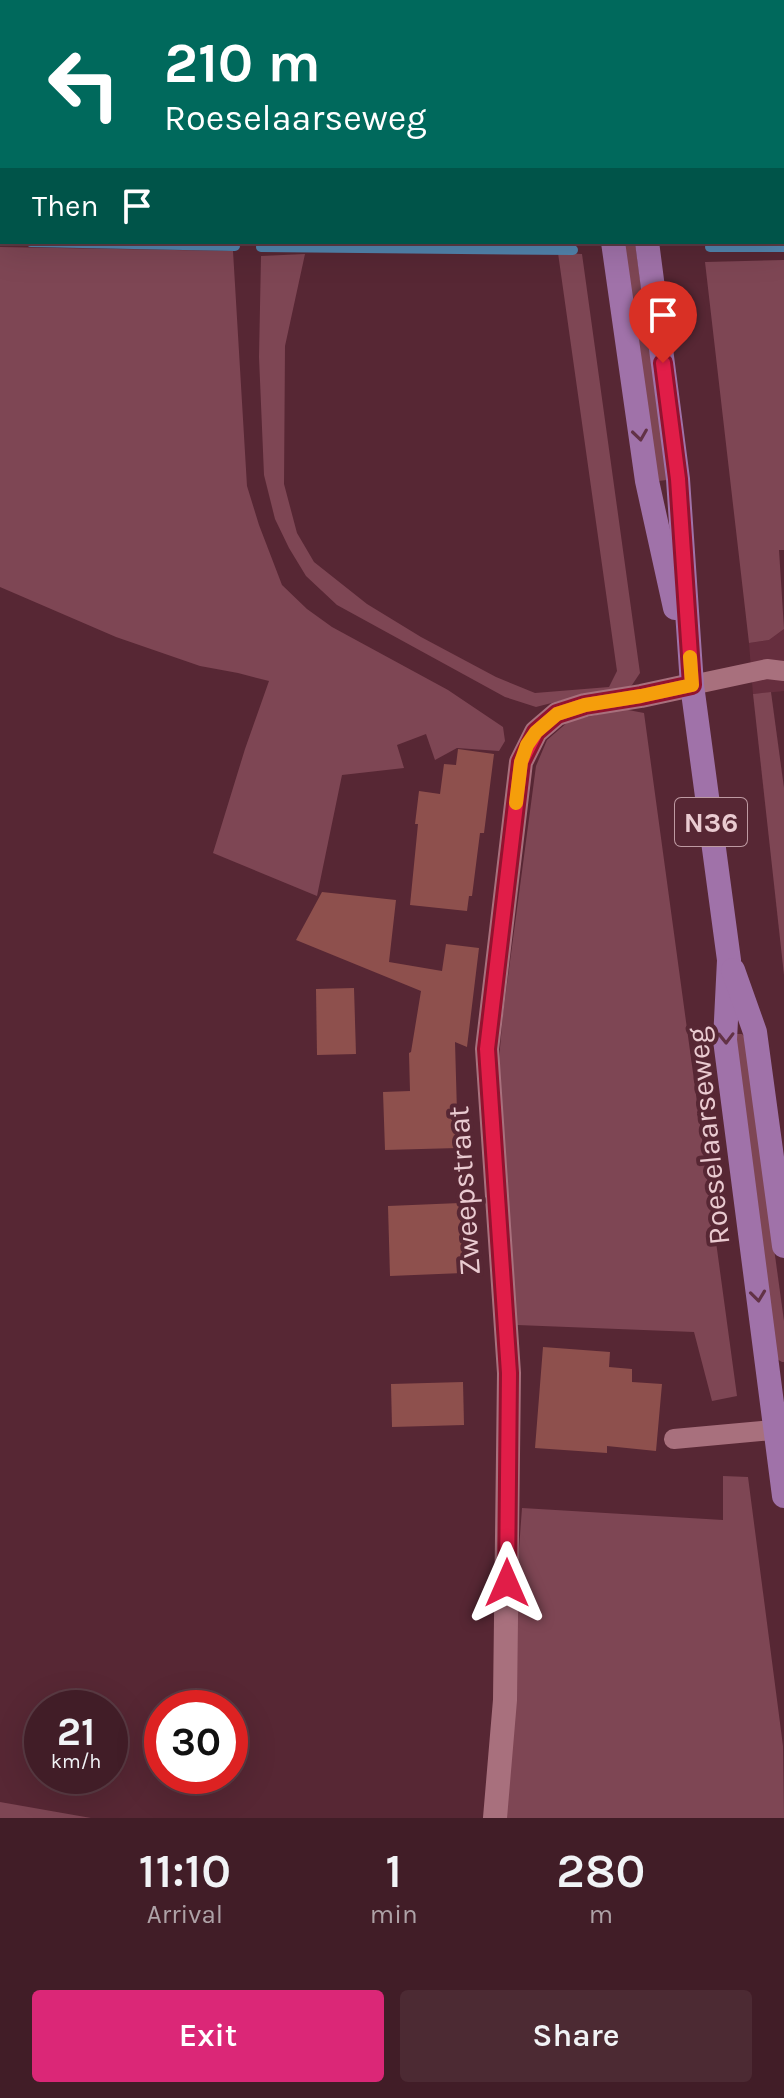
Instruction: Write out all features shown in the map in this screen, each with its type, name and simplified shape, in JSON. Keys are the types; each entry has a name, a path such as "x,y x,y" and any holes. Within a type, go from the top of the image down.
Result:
{"main road":[{"name":"Roeselaarseweg","path":"614,244 647,481 692,685"},
{"name":"Roeselaarseweg","path":"647,245 678,479 692,685 729,960 725,1040 780,1429 784,1496"},
{"name":"Roeselaarseweg","path":"729,960 755,1032 784,1246"}],"street":[{"name":"Zweepstraat","path":"495,1818 505,1700 509,1373 487,1049 521,762 536,732 557,714 585,705 692,685"}],"lane":[{"path":"692,685 767,669 784,671"},
{"path":"674,1439 780,1429"}],"shaded area":[{"path":"624,244 635,244 667,480 658,481"},
{"path":"0,247 233,251 247,486 282,585 332,627 448,690 503,727 505,741 499,751 457,748 435,760 426,734 397,745 404,768 342,775 317,896 213,853 269,681 200,666 116,637 0,587"},
{"path":"558,253 582,254 640,673 632,685 623,691 536,707 505,697 337,605 306,576 275,519 264,475 259,357 261,256 305,254 285,346 284,484 297,533 314,562 367,604 421,637 496,677 535,693 609,687 617,671"},
{"path":"784,260 784,550 779,550 784,629 769,640 749,643 705,262"},
{"path":"784,629 784,691 753,694 749,643 769,640"},
{"path":"771,692 784,788 784,975 753,694"},
{"path":"623,709 644,713 737,1396 712,1401 694,1332 517,1325 497,1082 536,766 547,740 569,721"},
{"path":"737,1034 745,1037 784,1321 784,1362 777,1359"},
{"path":"723,1476 748,1477 783,1746 784,1818 505,1818 522,1508 723,1520"},
{"path":"0,1802 91,1818 0,1818"}],"building":[{"path":"458,749 494,754 472,896 469,896 467,911 410,905 419,791 440,794 444,764 456,765"},
{"path":"322,892 396,900 389,962 442,971 446,944 479,948 467,1047 455,1042 458,1148 385,1150 383,1092 410,1091 409,1053 421,991 296,940"},
{"path":"354,988 356,1054 317,1055 316,989"},
{"path":"460,1203 463,1273 390,1276 388,1206"},
{"path":"543,1347 610,1352 609,1367 632,1369 632,1382 662,1384 656,1451 607,1446 607,1453 535,1448"},
{"path":"463,1382 464,1425 392,1427 391,1384"}],"waterway":[{"path":"133,244 235,246"},
{"path":"261,247 573,250"},
{"path":"710,247 784,247"}],"slow traffic":[{"path":"516,803 521,762 527,745 536,732 557,714 585,705 692,685 690,657"}],"route":[{"path":"507,1583 509,1373 487,1049 521,762 536,732 557,714 585,705 692,685 678,479 663,363"}]}
